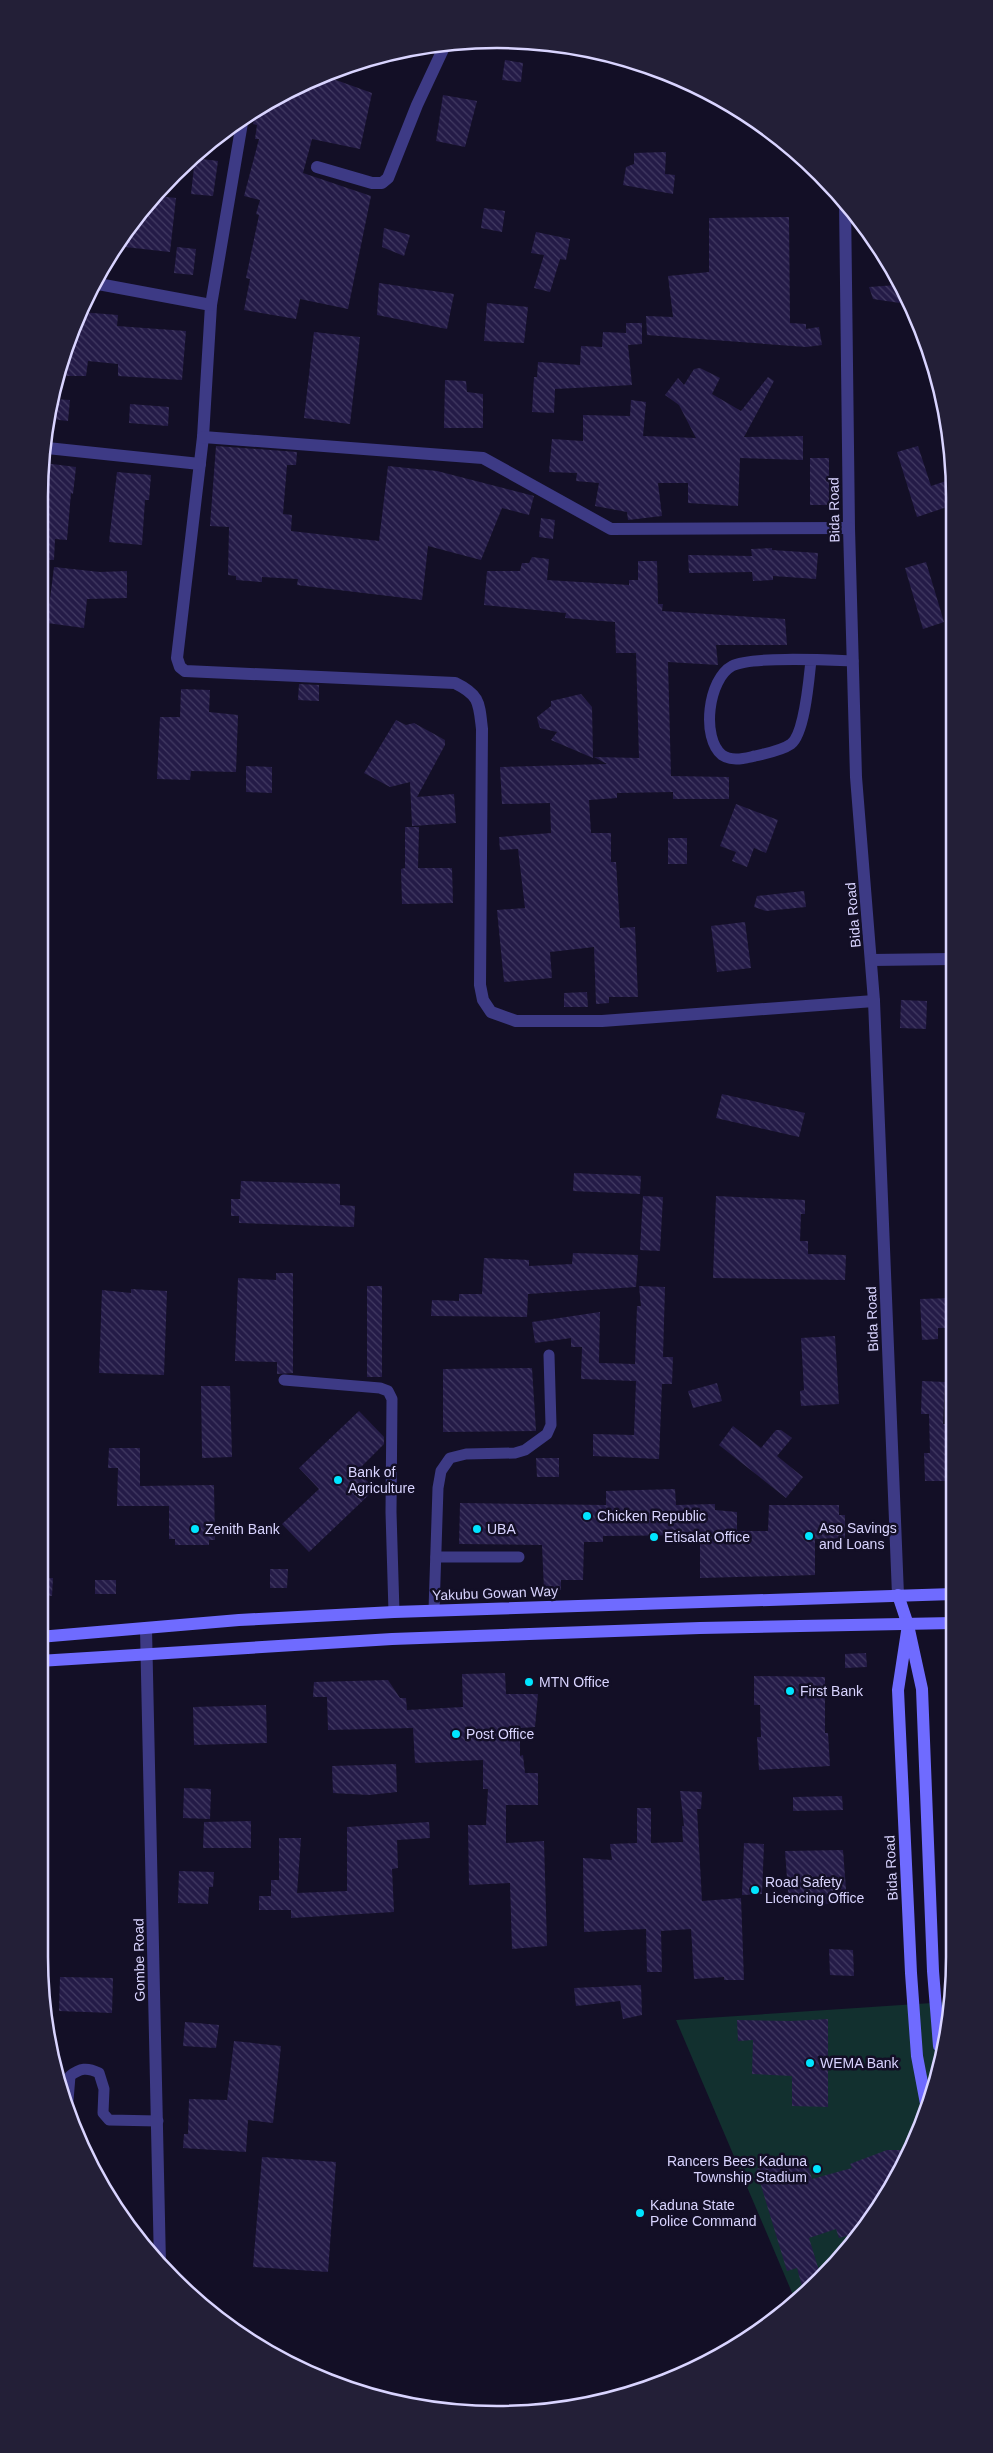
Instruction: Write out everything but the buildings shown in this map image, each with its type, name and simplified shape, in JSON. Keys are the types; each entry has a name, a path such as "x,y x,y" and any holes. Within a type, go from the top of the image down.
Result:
{"street":[{"path":"316,166 372,183 382,183 388,178 417,105 442,51"},
{"path":"242,126 210,305 203,437 177,658 180,668 185,671 455,683 470,690 478,701 482,729 480,985 483,1000 491,1012 516,1021 602,1021 874,1001"},
{"name":"Bida Road","path":"844,212 849,528 856,777 872,960 898,1595 908,1625 922,1689 933,1971 939,2033"},
{"path":"101,285 210,305"},
{"path":"203,437 483,458 611,528 849,528"},
{"path":"50,448 200,464"},
{"path":"872,960 946,959"},
{"name":"Yakubu Gowan Way","path":"48,1636 239,1620 434,1610 946,1594"},
{"path":"48,1660 422,1638 700,1628 946,1623"},
{"name":"Bida Road","path":"908,1625 898,1690 913,2000 917,2056 924,2094"},
{"name":"Gombe Road","path":"146,1629 160,2254"}],"lane":[{"path":"811,660 801,723 792,743 774,752 744,758 732,759 722,755 712,735 709,718 712,695 720,679 732,666 758,662 811,660 853,661"},
{"path":"434,1610 438,1488 441,1471 450,1458 466,1454 515,1453 525,1450 547,1434 551,1425 549,1355"},
{"path":"284,1380 380,1388 388,1391 392,1399 390,1512 394,1612"},
{"path":"436,1558 519,1557"},
{"path":"69,2093 70,2076 80,2069 91,2069 99,2073 104,2089 103,2113 109,2120 158,2121"}],"green space":[{"name":"Rancers Bees Kaduna Township Stadium","path":"943,2002 937,2044 922,2101 899,2155 870,2206 853,2230 834,2253 793,2294 676,2020"}],"place":[{"name":"Bank of Agriculture","path":"338,1480"},
{"name":"Chicken Republic","path":"587,1516"},
{"name":"Zenith Bank","path":"195,1529"},
{"name":"UBA","path":"477,1529"},
{"name":"Aso Savings and Loans","path":"809,1536"},
{"name":"Etisalat Office","path":"654,1537"},
{"name":"MTN Office","path":"529,1682"},
{"name":"First Bank","path":"790,1691"},
{"name":"Post Office","path":"456,1734"},
{"name":"Road Safety Licencing Office","path":"755,1890"},
{"name":"WEMA Bank","path":"810,2063"},
{"name":"Rancers Bees Kaduna Township Stadium","path":"817,2169"},
{"name":"Kaduna State Police Command","path":"640,2213"}]}
